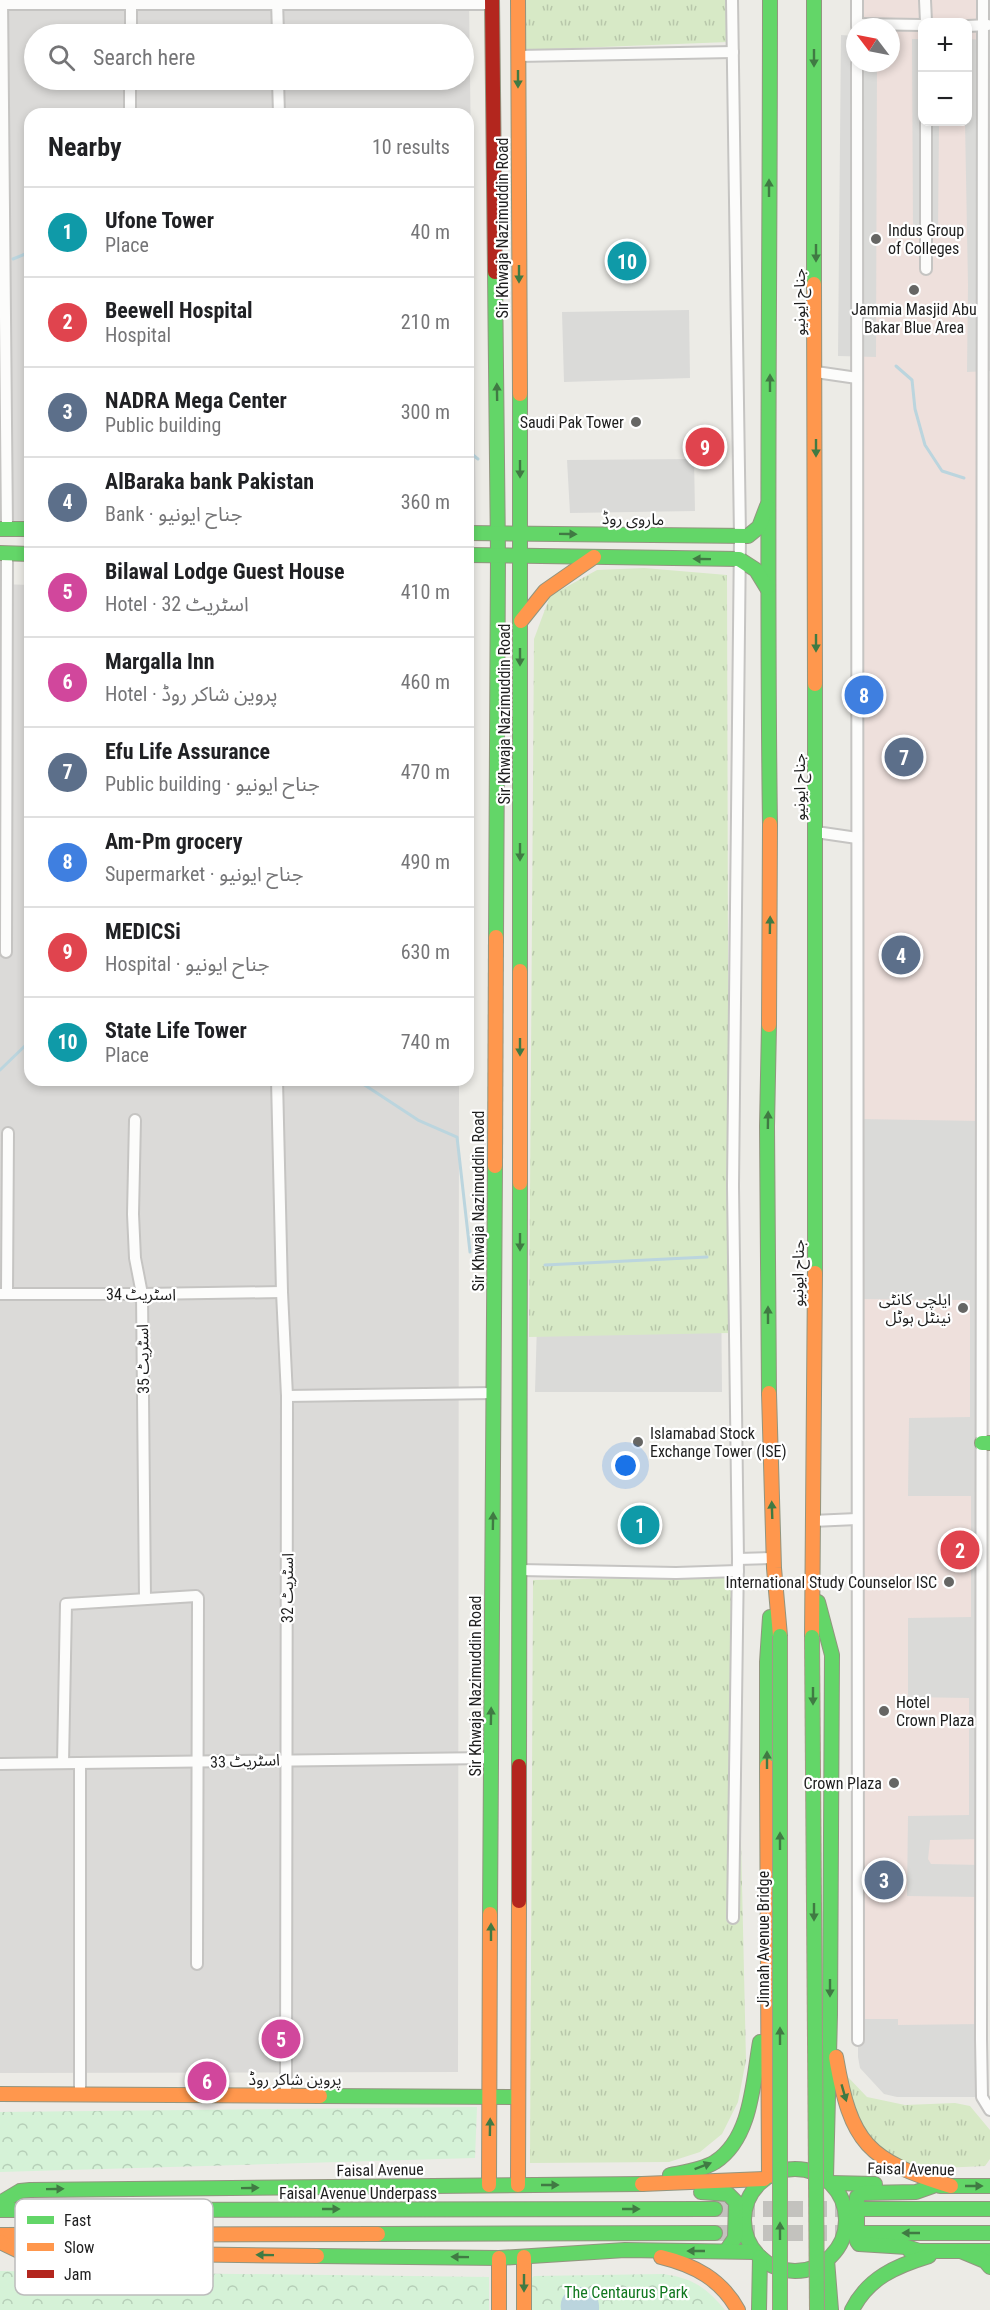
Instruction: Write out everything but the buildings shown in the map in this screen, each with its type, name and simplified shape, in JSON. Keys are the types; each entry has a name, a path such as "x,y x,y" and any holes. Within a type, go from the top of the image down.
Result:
{"main road":[{"name":"Sir Khwaja Nazimuddin Road","path":"518,0 521,534 518,2185"},
{"name":"جناح ایونیو","path":"770,0 770,494 767,588 771,878 767,1126 768,1360 774,1563"},
{"name":"جناح ایونیو","path":"812,1575 816,832 814,0"},
{"name":"Sir Khwaja Nazimuddin Road","path":"489,2185 498,555 492,2"},
{"path":"740,537 748,536 758,530 770,494"},
{"path":"520,496 528,522 534,528 547,534"},
{"path":"24,528 3,528 3,554 24,554"},
{"name":"ماروی روڈ","path":"474,533 740,537"},
{"path":"474,555 739,559 751,564 759,572 767,588"},
{"path":"520,622 541,593 594,557"},
{"path":"767,2177 767,1662 774,1563"},
{"name":"Jinnah Avenue Bridge","path":"774,1563 780,1636 780,2310"},
{"path":"812,1575 818,2310"},
{"path":"812,1575 832,1655 828,2181"},
{"path":"491,1675 519,1673"},
{"path":"626,2185 693,2170 715,2162 733,2144 745,2120 767,2010"},
{"path":"830,2015 839,2076 851,2119 860,2139 870,2151 886,2163 913,2175 951,2186"},
{"name":"پروین شاکر روڈ","path":"0,2094 518,2097"},
{"path":"783,2170 812,2171 828,2181 840,2195 846,2210 846,2226 842,2241 831,2257 815,2267 800,2271 772,2266 757,2254 747,2238 744,2222 746,2206 753,2191 767,2177 783,2170"},
{"name":"Faisal Avenue","path":"0,2204 20,2191 30,2190 626,2185 767,2177"},
{"name":"Faisal Avenue","path":"828,2181 933,2187 990,2186"},
{"path":"626,2185 671,2192 728,2194 736,2202 736,2228 735,2238 726,2251"},
{"path":"919,2251 907,2247 859,2244 857,2241 857,2197 862,2193 916,2192 933,2187"},
{"name":"Faisal Avenue Underpass","path":"213,2210 715,2209"},
{"path":"864,2209 990,2209"},
{"name":"Faisal Avenue Underpass","path":"0,2210 15,2210"},
{"path":"213,2234 715,2233"},
{"path":"865,2233 990,2233"},
{"path":"0,2235 15,2235"},
{"path":"0,2242 15,2249"},
{"path":"213,2254 499,2258 624,2250 726,2251 757,2254"},
{"path":"624,2250 676,2260 695,2267 727,2291 738,2310"},
{"path":"831,2257 919,2251 990,2251"},
{"path":"852,2310 861,2292 874,2280 914,2261 954,2251 985,2261 990,2267"},
{"path":"757,2254 759,2310"},
{"path":"524,2257 524,2310"},
{"path":"831,2257 831,2310"},
{"path":"499,2258 499,2310"}],"street":[{"path":"732,0 740,537 733,1186 738,1559 734,1918"},
{"path":"857,0 857,18"},
{"path":"924,18 925,0"},
{"path":"983,0 988,26 986,1443 981,2039 982,2097 990,2110"},
{"path":"130,24 131,2"},
{"path":"278,2 278,24"},
{"path":"3,528 1,3 492,2"},
{"path":"900,25 918,24"},
{"path":"972,26 988,26"},
{"path":"518,56 733,52"},
{"path":"857,72 858,2040"},
{"path":"130,90 130,108"},
{"path":"278,90 279,108"},
{"path":"926,126 926,269"},
{"path":"816,372 857,378"},
{"path":"3,554 6,952"},
{"path":"816,832 857,838"},
{"name":"اسٹریٹ 32","path":"277,1086 282,1292 288,1396 286,2096"},
{"name":"اسٹریٹ 35","path":"135,1120 133,1214 135,1258 142,1294 145,1599"},
{"path":"3,1294 8,1133"},
{"name":"اسٹریٹ 34","path":"3,1294 282,1292"},
{"path":"288,1396 494,1393"},
{"path":"812,1521 858,1519"},
{"path":"738,1559 774,1563"},
{"path":"520,1570 676,1573 738,1571"},
{"path":"63,1763 66,1604 196,1596 198,1598 197,1964"},
{"name":"اسٹریٹ 33","path":"0,1764 490,1758"},
{"path":"80,1763 80,2095"}],"shaded area":[{"path":"0,0 469,0 469,24 24,24 24,90 470,90 470,108 24,108 24,527 0,527"},
{"path":"858,0 983,0 981,2039 858,2040 857,72 900,72 900,18 857,18"},
{"path":"841,35 846,35 846,72 877,72 876,357 838,356"},
{"path":"912,39 918,39 918,126 939,126 938,235 913,235"},
{"path":"972,39 988,40 986,58 990,62 990,371 967,372 965,126 972,126"},
{"path":"689,310 690,378 564,382 562,312"},
{"path":"474,376 476,527 474,527"},
{"path":"694,459 695,511 570,513 567,460"},
{"path":"0,584 24,585 24,1086 459,1086 458,2072 0,2073"},
{"path":"858,1119 982,1121 981,1839 930,1840 928,1859 931,1864 981,1865 981,1897 907,1896 908,1816 969,1815 969,1698 908,1697 908,1618 971,1617 971,1496 908,1496 909,1418 970,1417 970,1300 857,1299"},
{"path":"721,1281 722,1392 535,1392 538,1289"},
{"path":"858,2019 898,2019 898,2025 981,2024 982,2097 897,2097 884,2094 860,2068"}],"green space":[{"path":"524,0 728,0 728,42 525,50"},
{"path":"644,568 727,575 729,1333 529,1337 534,639 550,596 597,570"},
{"path":"735,1576 746,2060 738,2102 722,2134 700,2152 669,2162 530,2163 533,1580"},
{"path":"846,2075 867,2097 905,2105 955,2103 970,2106 990,2130 990,2159 985,2166 919,2169 877,2153 851,2116"},
{"path":"477,2107 475,2158 0,2172 0,2112"},
{"path":"0,2271 15,2271 15,2295 213,2295 213,2274 489,2277 489,2310 0,2310"},
{"name":"The Centaurus Park","path":"663,2274 682,2278 698,2285 725,2310 528,2310 531,2279 534,2276"}],"water":[{"path":"578,2287 594,2293 598,2300 599,2310 561,2310 564,2295"}],"waterway":[{"path":"13,259 24,254"},
{"path":"896,366 912,380 915,409 925,445 942,471 964,478"},
{"path":"474,456 478,459"},
{"path":"0,1070 24,1047"},
{"path":"366,1086 418,1120 457,1137 470,1252"},
{"path":"545,1265 707,1257"}],"tunnel":[{"path":"715,2209 864,2209"},
{"path":"715,2233 865,2233"}],"traffic: fast":[{"path":"770,0 768,515 770,824"},
{"path":"814,0 814,284"},
{"path":"495,272 498,555 496,937"},
{"path":"520,394 520,971"},
{"path":"474,533 748,536 759,527 767,506"},
{"path":"0,529 24,529"},
{"path":"0,553 24,554"},
{"path":"474,555 739,559 756,570 767,588"},
{"path":"815,684 815,1273"},
{"path":"769,1025 767,1126 769,1393"},
{"path":"490,1914 495,1166"},
{"path":"519,1766 520,1183"},
{"path":"982,1443 990,1443"},
{"path":"818,1602 832,1655 830,2015 826,2178"},
{"path":"767,1766 767,1662 770,1617"},
{"path":"780,1636 780,2310"},
{"path":"812,1637 817,2310"},
{"path":"670,2175 710,2165 727,2152 737,2139 749,2108 760,2042"},
{"path":"320,2096 518,2097"},
{"path":"795,2169 815,2173 831,2184 842,2200 846,2220 842,2240 831,2256 815,2267 795,2271 775,2267 759,2256 748,2240 744,2220 748,2200 759,2184 775,2173 795,2169"},
{"path":"831,2183 875,2184"},
{"path":"0,2203 20,2191 30,2190 642,2184"},
{"path":"919,2251 907,2247 859,2244 857,2241 857,2197 863,2193 916,2192 933,2186"},
{"path":"940,2186 990,2186"},
{"path":"701,2192 728,2194 736,2202 735,2238 726,2251"},
{"path":"213,2210 715,2209"},
{"path":"864,2209 990,2209"},
{"path":"0,2210 15,2210"},
{"path":"378,2234 715,2233"},
{"path":"865,2233 990,2233"},
{"path":"317,2256 499,2258 625,2250 755,2252"},
{"path":"910,2251 990,2251"},
{"path":"961,2251 985,2261 990,2267"},
{"path":"852,2310 866,2289 875,2281 894,2269 929,2256"},
{"path":"759,2310 760,2257"},
{"path":"827,2260 831,2310"}],"traffic: slow":[{"path":"518,0 520,394"},
{"path":"814,284 815,684"},
{"path":"521,621 545,591 594,557"},
{"path":"769,1025 770,824"},
{"path":"495,1166 496,937"},
{"path":"520,971 520,1183"},
{"path":"812,1637 815,1273"},
{"path":"769,1393 774,1568 780,1636"},
{"path":"767,1766 769,2176"},
{"path":"518,2185 519,1901"},
{"path":"489,2185 490,1914"},
{"path":"836,2057 848,2110 857,2129 868,2144 882,2157 900,2167 951,2186"},
{"path":"0,2094 320,2096"},
{"path":"642,2184 764,2179"},
{"path":"213,2234 378,2234"},
{"path":"0,2235 15,2235"},
{"path":"0,2242 15,2249"},
{"path":"213,2255 317,2256"},
{"path":"524,2257 524,2310"},
{"path":"661,2257 685,2264 706,2275 723,2290 738,2310"},
{"path":"499,2258 499,2310"}],"traffic: jam":[{"path":"492,0 495,272"},
{"path":"519,1766 519,1901"}],"place":[{"name":"Indus Group of Colleges","path":"876,239"},
{"name":"State Life Tower","path":"627,261"},
{"name":"Jammia Masjid Abu Bakar Blue Area","path":"914,290"},
{"name":"Saudi Pak Tower","path":"636,422"},
{"name":"MEDICSi","path":"705,447"},
{"name":"Am-Pm grocery","path":"864,695"},
{"name":"Efu Life Assurance","path":"904,757"},
{"name":"AlBaraka bank Pakistan","path":"901,955"},
{"name":"ایلچی کانٹی نینٹل ہوٹل","path":"963,1308"},
{"name":"Islamabad Stock Exchange Tower (ISE)","path":"638,1442"},
{"name":"Ufone Tower","path":"640,1525"},
{"name":"Beewell Hospital","path":"960,1550"},
{"name":"International Study Counselor ISC","path":"949,1582"},
{"name":"Hotel Crown Plaza","path":"884,1711"},
{"name":"Crown Plaza","path":"894,1783"},
{"name":"NADRA Mega Center","path":"884,1880"},
{"name":"Bilawal Lodge Guest House","path":"281,2039"},
{"name":"Margalla Inn","path":"207,2081"}]}
